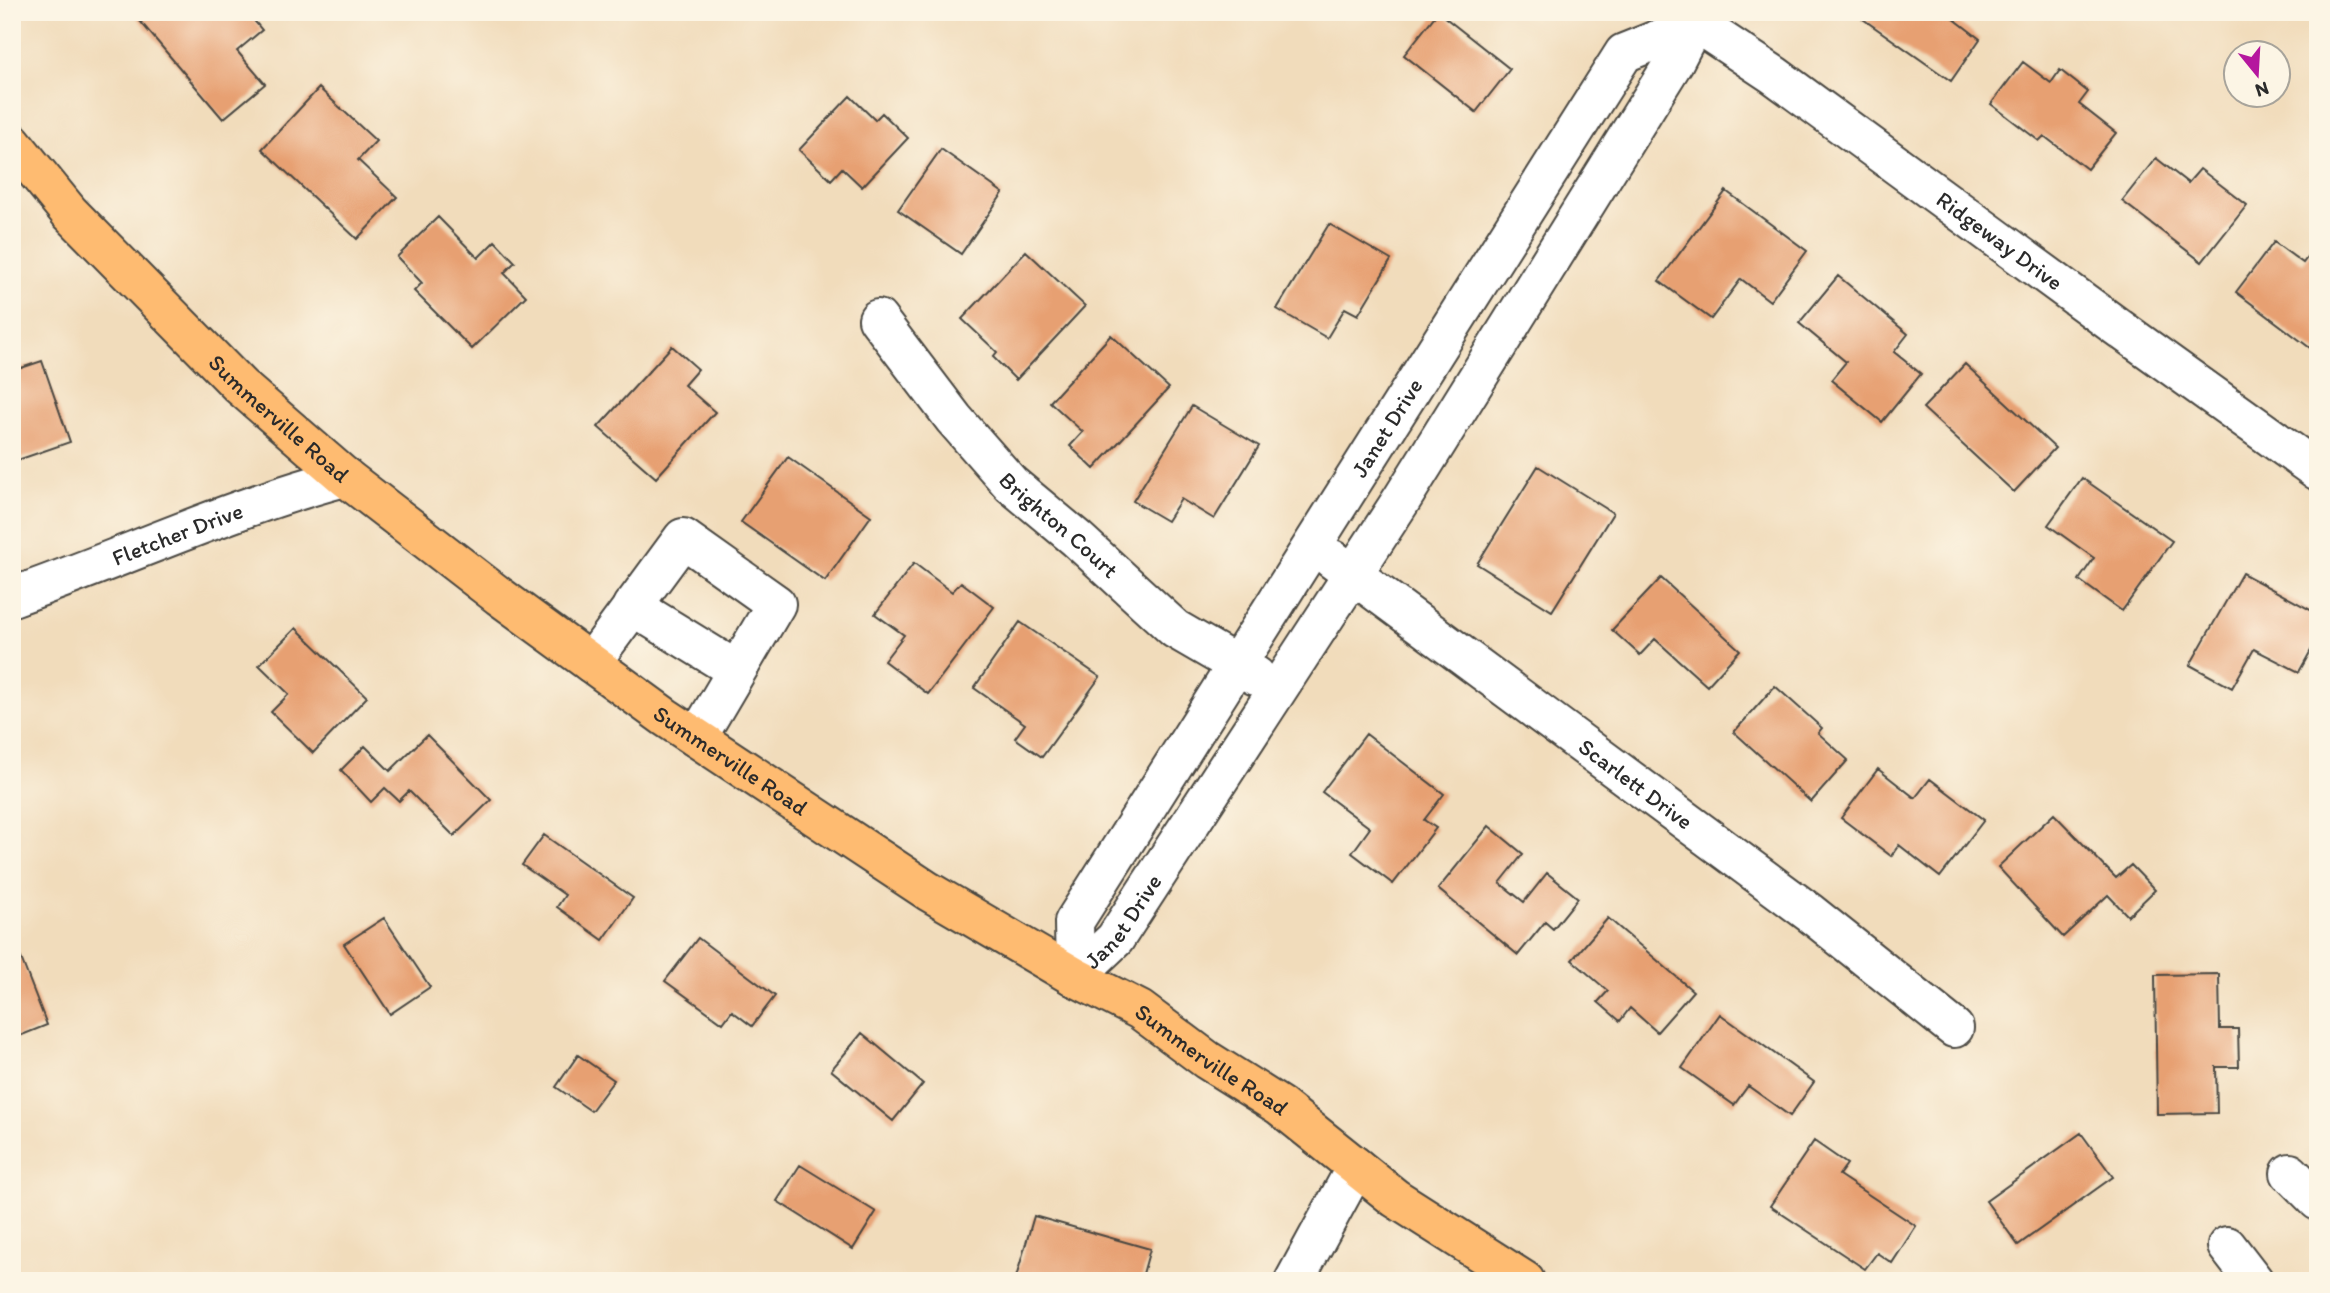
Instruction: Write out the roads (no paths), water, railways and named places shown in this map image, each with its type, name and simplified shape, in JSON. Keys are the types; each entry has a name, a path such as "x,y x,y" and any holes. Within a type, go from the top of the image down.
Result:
{"main road":[{"name":"Summerville Road","path":"12,142 69,212 240,386 345,477 499,596 697,738 928,891 1075,977 1140,1010 1208,1060 1280,1106 1395,1198 1525,1281"}],"street":[{"name":"Ridgeway Drive","path":"1692,16 2116,327 2318,471"},
{"name":"Janet Drive","path":"1075,977 1073,922 1624,53 1692,16"},
{"name":"Janet Drive","path":"1075,977 1115,939 1402,499 1674,62 1692,16"},
{"name":"Brighton Court","path":"878,319 954,419 1011,484 1077,539 1174,629 1278,690"},
{"name":"Fletcher Drive","path":"12,597 288,492 345,477"},
{"path":"591,663 683,538 776,604 697,738"},
{"name":"Scarlett Drive","path":"1313,545 1810,913 1954,1028"},
{"path":"632,606 736,670"},
{"path":"1294,1281 1356,1167"},
{"path":"2290,1173 2318,1201"},
{"path":"2227,1245 2254,1281"}]}
